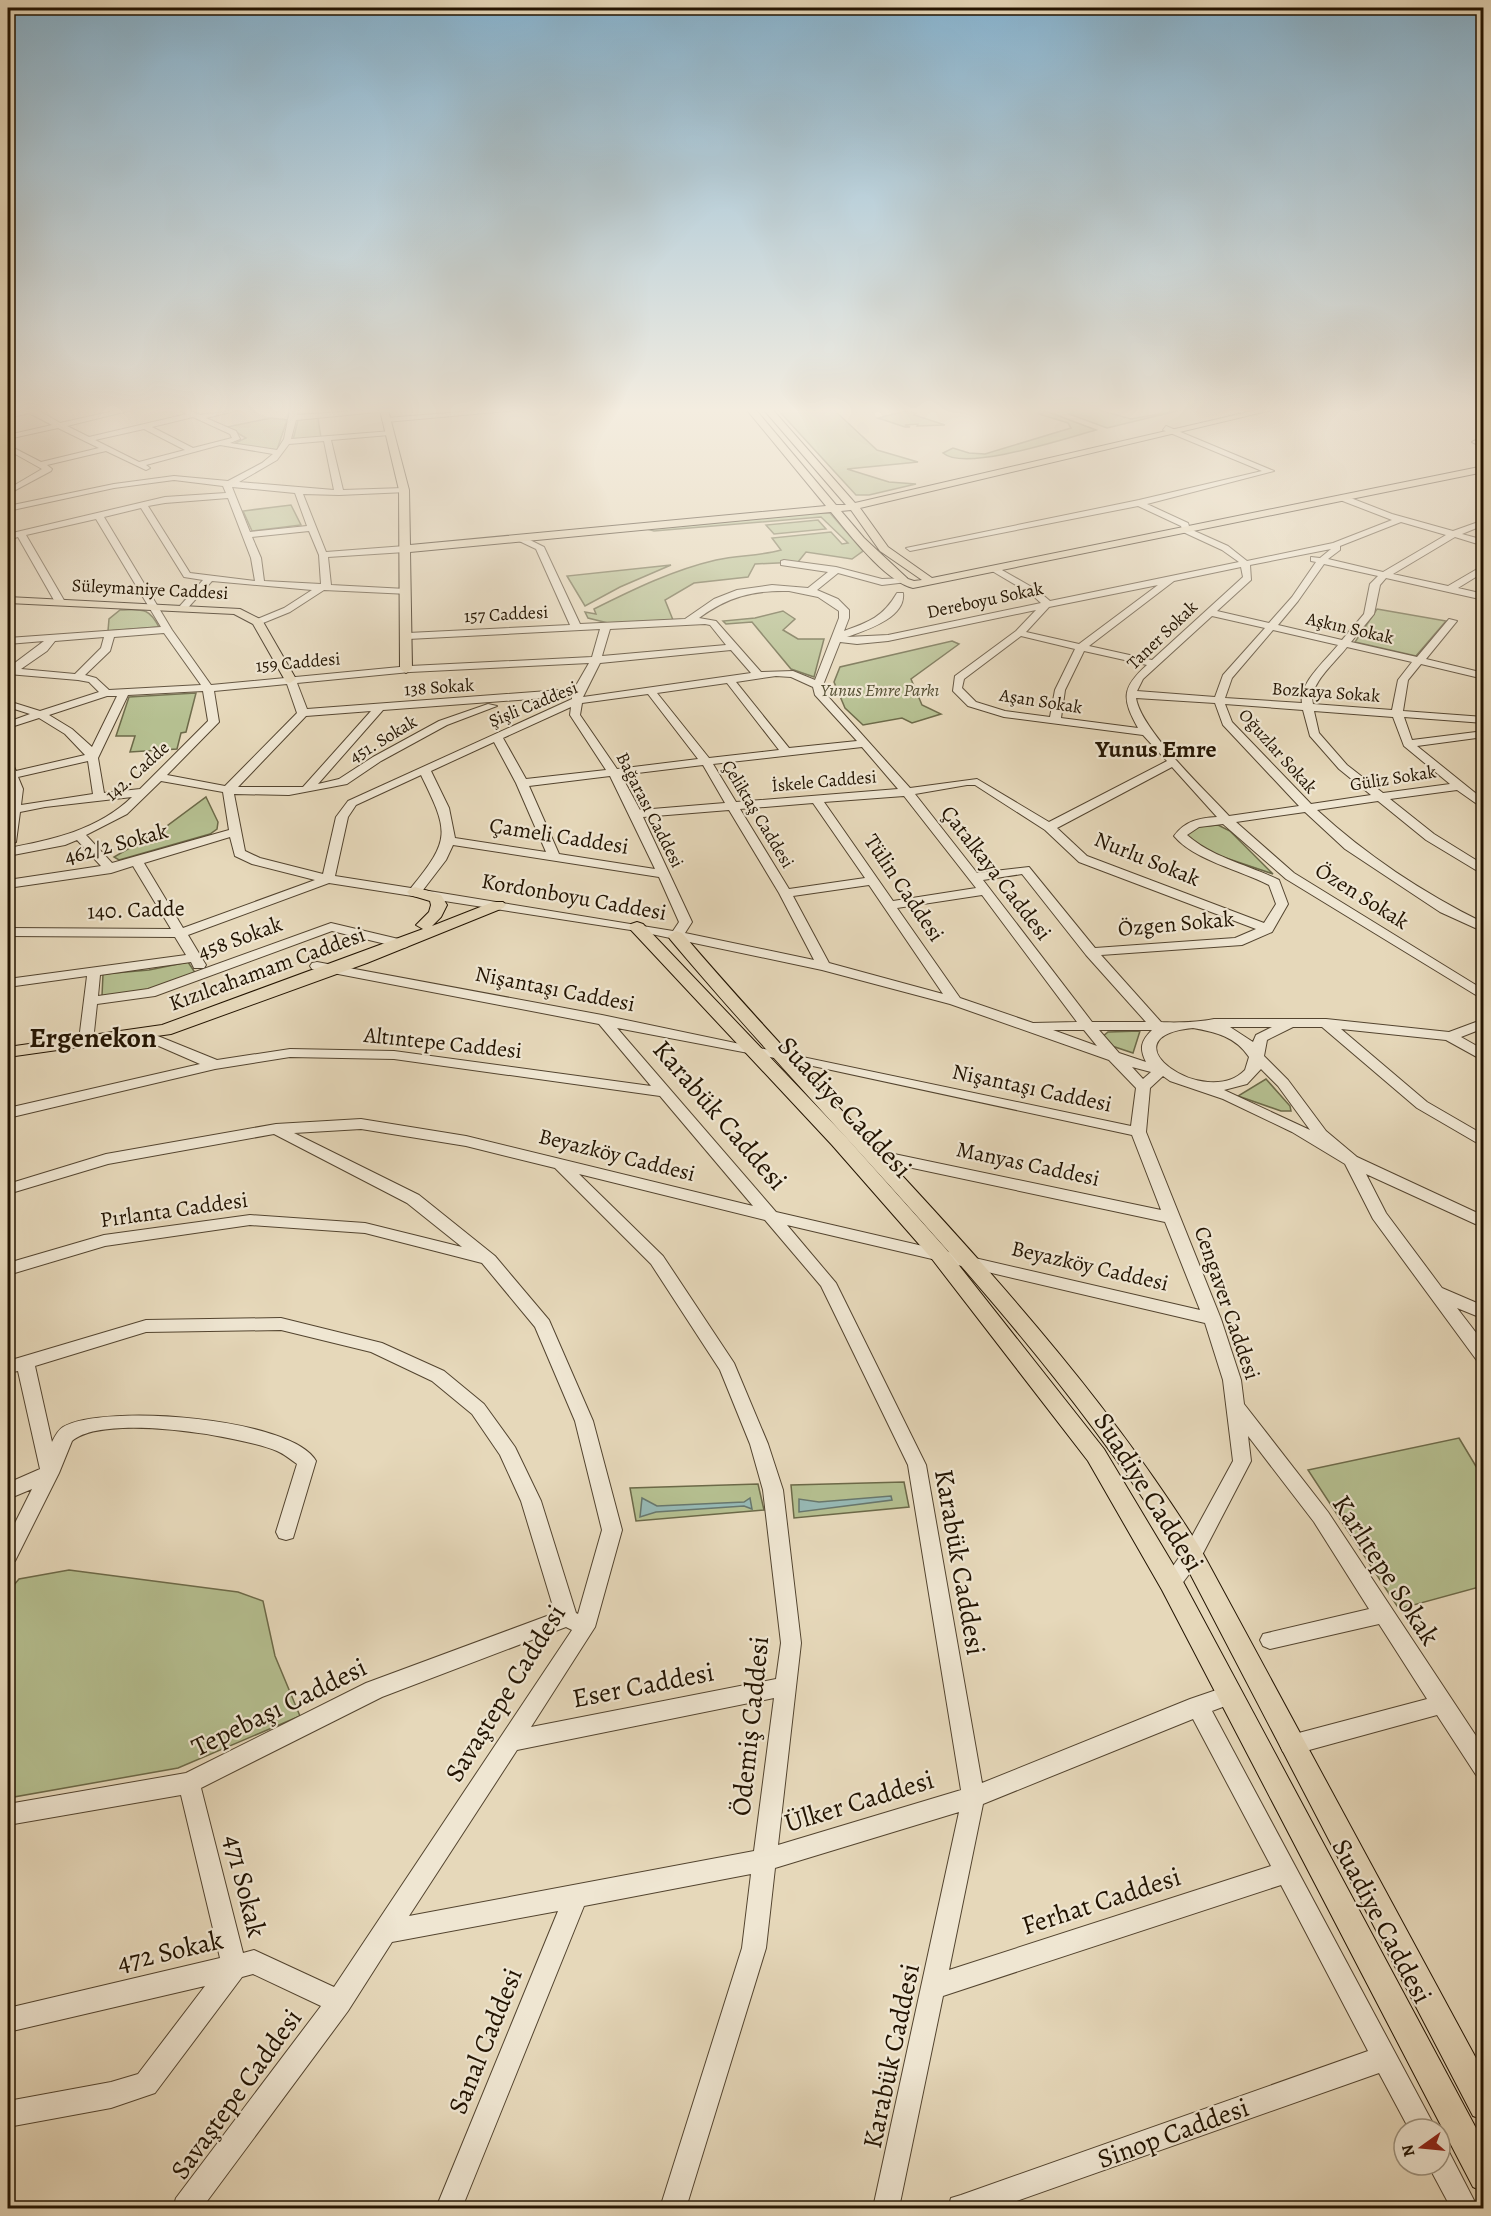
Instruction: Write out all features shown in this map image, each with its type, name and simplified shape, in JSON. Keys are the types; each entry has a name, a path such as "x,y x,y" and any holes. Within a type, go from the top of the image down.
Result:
{"main road":[{"path":"404,513 408,636 406,669"},
{"path":"405,546 754,513"},
{"path":"405,546 520,538 761,513"},
{"path":"840,513 860,540 904,580 923,581 995,569 1251,513"},
{"path":"857,513 885,549 923,581"},
{"path":"900,595 923,581 944,574 1259,513"},
{"path":"900,595 900,584 904,580"},
{"name":"Süleymaniye Caddesi","path":"8,600 236,612 258,622"},
{"path":"258,622 290,679"},
{"path":"415,892 436,898 439,905 436,914 424,925"},
{"name":"Kızılcahamam Caddesi","path":"8,1044 126,1026 206,1007 479,902"},
{"name":"Kızılcahamam Caddesi","path":"8,1052 143,1034 198,1019 402,944 498,905"},
{"name":"Suadiye Caddesi","path":"637,927 839,1141 939,1254 1096,1455 1171,1583 1228,1695 1484,2176"},
{"name":"Suadiye Caddesi","path":"676,936 722,991 785,1056 971,1261 1061,1372 1162,1504 1192,1555 1484,2105"},
{"path":"126,1026 143,1034"}],"street":[{"path":"8,537 111,513"},
{"path":"149,513 187,575 260,584 326,585 406,592"},
{"path":"237,513 256,558 260,584"},
{"path":"306,513 323,555 326,585"},
{"path":"910,548 1086,513"},
{"path":"1159,513 1241,558 1243,562"},
{"path":"1386,513 1484,543"},
{"path":"99,516 167,630 208,688"},
{"name":"Oğuzlar Sokak","path":"1402,519 1335,545 1337,548 1321,561 1295,599 1227,677 1219,701 1227,723 1309,809 1349,846 1445,909 1484,928"},
{"path":"1484,522 1454,534 1384,575 1375,584 1369,614 1311,685 1306,698 1314,734 1343,767 1430,837 1484,871"},
{"path":"245,535 312,528"},
{"path":"21,534 60,602"},
{"path":"540,547 545,540 557,534"},
{"path":"520,538 540,547 576,627"},
{"name":"Dereboyu Sokak","path":"835,638 857,641 888,638 1243,562 1335,545"},
{"path":"323,555 405,546"},
{"path":"1287,554 1484,597"},
{"name":"Taner Sokak","path":"1226,820 1146,732 1132,708 1130,694 1139,676 1248,578 1248,571 1243,562"},
{"path":"783,563 836,570 882,582 904,580"},
{"path":"1450,590 1484,568"},
{"path":"995,569 1034,592 1047,604"},
{"path":"810,591 836,570"},
{"path":"1055,722 1060,690 1081,648 1174,577"},
{"path":"182,609 210,578"},
{"path":"258,622 287,610 319,592 326,585"},
{"path":"689,621 719,600 742,591 774,588 810,591 831,599 844,610 844,618 818,685"},
{"path":"835,638 882,619 893,612 900,595"},
{"name":"Aşan Sokak","path":"1047,604 1019,633 959,678 957,690 972,704 1004,714 1146,732"},
{"name":"Aşkın Sokak","path":"1209,612 1484,676"},
{"name":"157 Caddesi","path":"408,636 689,621 713,623 735,647"},
{"path":"1452,621 1403,680 1397,713 1407,744 1484,806"},
{"path":"577,696 596,660 606,626"},
{"path":"8,641 167,630"},
{"path":"1019,633 1153,663"},
{"path":"78,677 106,649 110,634"},
{"path":"9,671 43,649 52,638"},
{"path":"735,647 757,674"},
{"name":"159 Caddesi","path":"8,725 106,693 208,688 406,669 596,660 735,647"},
{"path":"9,671 92,680 106,693"},
{"name":"Şişli Caddesi","path":"328,879 342,816 352,803 577,696 757,674 793,674 818,685"},
{"path":"728,678 787,753"},
{"path":"160,777 228,790 250,764 303,714 290,679"},
{"name":"Çatalkaya Caddesi","path":"818,685 819,693 865,743 985,891 1084,1024 1143,1087"},
{"name":"142. Cadde","path":"9,847 50,844 79,835 123,812 214,722 208,688"},
{"name":"Çeliktaş Caddesi","path":"649,689 707,763 785,893 824,966"},
{"path":"93,757 124,692"},
{"name":"Bozkaya Sokak","path":"1130,694 1307,709 1484,719"},
{"name":"138 Sokak","path":"303,714 380,707 577,696"},
{"name":"Bağarası Caddesi","path":"577,696 575,715 615,774 686,922 676,936"},
{"name":"451. Sokak","path":"228,790 288,792 344,782 377,759 444,723 509,699"},
{"path":"8,704 25,706 82,742 93,757 99,796"},
{"path":"307,790 380,707"},
{"path":"1484,713 1484,719"},
{"path":"1407,744 1484,734"},
{"path":"496,736 522,783 554,856"},
{"path":"522,783 615,774 865,743"},
{"path":"9,847 10,810 17,789 10,772 93,757"},
{"name":"Nurlu Sokak","path":"1174,762 1049,827 1090,862 1267,929"},
{"path":"415,892 446,852 449,841 447,820 424,769"},
{"name":"İskele Caddesi","path":"636,814 906,792 967,782 977,783 1049,827"},
{"name":"Güliz Sokak","path":"1226,820 1458,786"},
{"name":"Kordonboyu Caddesi","path":"228,790 239,853 256,861 328,879 637,927 824,966 955,1001 1112,1056 1161,1070"},
{"path":"10,810 99,796 144,792"},
{"name":"Tülin Caddesi","path":"817,800 891,904 955,1001"},
{"name":"Özgen Sokak","path":"1091,952 1237,942 1267,929 1282,904 1275,883 1247,869 1199,852 1180,836 1184,830 1204,821 1226,820"},
{"name":"Özen Sokak","path":"1226,820 1290,876 1484,996"},
{"name":"462/2 Sokak","path":"8,885 57,881 111,869 234,832"},
{"path":"79,835 111,869"},
{"name":"Çameli Caddesi","path":"449,841 663,874"},
{"path":"137,862 177,933 206,973"},
{"path":"974,877 1025,870 1091,952 1164,1026"},
{"name":"140. Cadde","path":"8,932 177,933 208,926 328,879"},
{"path":"785,893 874,881"},
{"path":"891,904 985,891"},
{"name":"458 Sokak","path":"91,1001 150,993 331,927 402,944"},
{"path":"8,983 193,958"},
{"name":"Nişantaşı Caddesi","path":"317,966 785,1056 1138,1132"},
{"path":"87,1032 94,971"},
{"name":"Karabük Caddesi","path":"602,1019 828,1283 917,1465 973,1797 886,2208"},
{"path":"1191,1084 1209,1086 1240,1081 1250,1074 1255,1065 1255,1055 1261,1038 1293,1023"},
{"path":"1326,1023 1422,1105 1484,1142"},
{"path":"1484,1057 1450,1036 1326,1023 1164,1026 1150,1040 1148,1050 1152,1060 1161,1070 1191,1084 1228,1096 1298,1129 1350,1161 1484,1223"},
{"path":"1450,1036 1484,1023"},
{"name":"Kordonboyu Caddesi","path":"1029,1026 1084,1024 1164,1026"},
{"path":"1193,1024 1209,1025 1239,1037 1283,1083 1321,1134 1350,1161 1379,1215 1484,1357"},
{"path":"143,1034 215,1065"},
{"name":"Altıntepe Caddesi","path":"8,1113 215,1065 290,1053 394,1055 663,1092"},
{"path":"1143,1087 1161,1070"},
{"name":"Cengaver Caddesi","path":"1143,1087 1138,1132 1212,1319 1232,1380 1242,1461 1192,1555 1171,1583"},
{"name":"Beyazköy Caddesi","path":"8,1189 106,1159 276,1128 361,1124 466,1141 772,1216 1212,1319"},
{"name":"Savaştepe Caddesi","path":"186,2208 339,2002 511,1741 576,1622 612,1530 584,1421 543,1324 489,1260 413,1199 321,1154 276,1128"},
{"name":"Manyas Caddesi","path":"875,1155 1172,1218"},
{"name":"Ödemiş Caddesi","path":"560,1164 657,1260 728,1368 759,1444 772,1490 791,1643 754,1948 673,2208"},
{"name":"Pırlanta Caddesi","path":"8,1269 104,1241 250,1220 365,1228 489,1260"},
{"path":"1437,1292 1484,1313"},
{"path":"50,1473 16,1364 146,1326 281,1324 376,1347 438,1376 477,1409 508,1452 531,1502 576,1622"},
{"name":"Karlıtepe Sokak","path":"1236,1407 1321,1517 1484,1768"},
{"path":"8,1555 68,1433 87,1425 121,1422 174,1424 232,1431 285,1446 307,1461 286,1532"},
{"path":"8,1491 50,1473"},
{"path":"1270,1640 1383,1614"},
{"name":"Tepebaşı Caddesi","path":"8,1814 189,1783 374,1690 576,1622"},
{"name":"Eser Caddesi","path":"511,1741 786,1686"},
{"name":"Ülker Caddesi","path":"385,1932 765,1860 973,1797 1228,1695"},
{"path":"1291,1745 1442,1704"},
{"path":"1198,1706 1417,2117"},
{"name":"471 Sokak","path":"8,2114 111,2095 146,2084 234,1967 189,1783"},
{"name":"Ferhat Caddesi","path":"933,1986 1287,1872"},
{"name":"Sanal Caddesi","path":"449,2208 576,1896"},
{"name":"472 Sokak","path":"8,2020 254,1962 339,2002"},
{"name":"Sinop Caddesi","path":"962,2208 1385,2058"},
{"path":"1448,2177 1465,2208"}],"green space":[{"path":"244,513 295,513 301,525 252,531"},
{"path":"830,513 863,551 852,559 806,552 798,562 755,564 748,577 694,583 665,600 673,620 608,623 588,618 585,612 596,614 594,609 639,587 684,569 716,560 781,550 772,538 831,532 842,544 848,543 821,517 654,531 647,529"},
{"path":"818,520 826,529 774,534 766,525"},
{"path":"671,565 620,587 585,606 567,576"},
{"path":"1377,609 1446,621 1416,656 1355,642"},
{"path":"120,610 147,612 159,627 108,631 109,619"},
{"path":"783,611 795,619 783,630 798,639 824,639 814,677 791,669 752,622 726,624 723,621 755,618"},
{"name":"Yunus Emre Parkı","path":"952,641 959,644 911,679 922,705 941,714 912,723 902,718 863,725 845,708 834,682 840,667"},
{"path":"196,693 186,732 181,733 177,749 130,752 135,736 116,736 129,697"},
{"path":"206,797 218,822 217,829 210,834 119,860 114,857 164,828"},
{"path":"1218,825 1230,831 1273,874 1214,854 1185,836 1195,827"},
{"path":"188,962 196,974 150,990 102,996 103,974 149,970"},
{"path":"1140,1031 1133,1053 1109,1045 1102,1037 1108,1032"},
{"path":"1266,1079 1290,1106 1291,1111 1281,1111 1238,1096"},
{"path":"1459,1438 1483,1478 1483,1586 1399,1609 1308,1470"},
{"path":"904,1482 909,1507 794,1518 791,1485"},
{"path":"758,1484 764,1510 636,1521 630,1488"},
{"path":"69,1570 238,1592 263,1601 275,1656 300,1716 178,1768 8,1798 8,1592 19,1579"}],"water":[{"path":"891,1496 892,1500 799,1512 799,1499 819,1502"},
{"path":"642,1498 657,1506 744,1502 750,1498 752,1509 744,1506 656,1512 640,1517"}],"district":[{"name":"Yunus Emre","path":"1156,749"},
{"name":"Ergenekon","path":"93,1038"}]}
